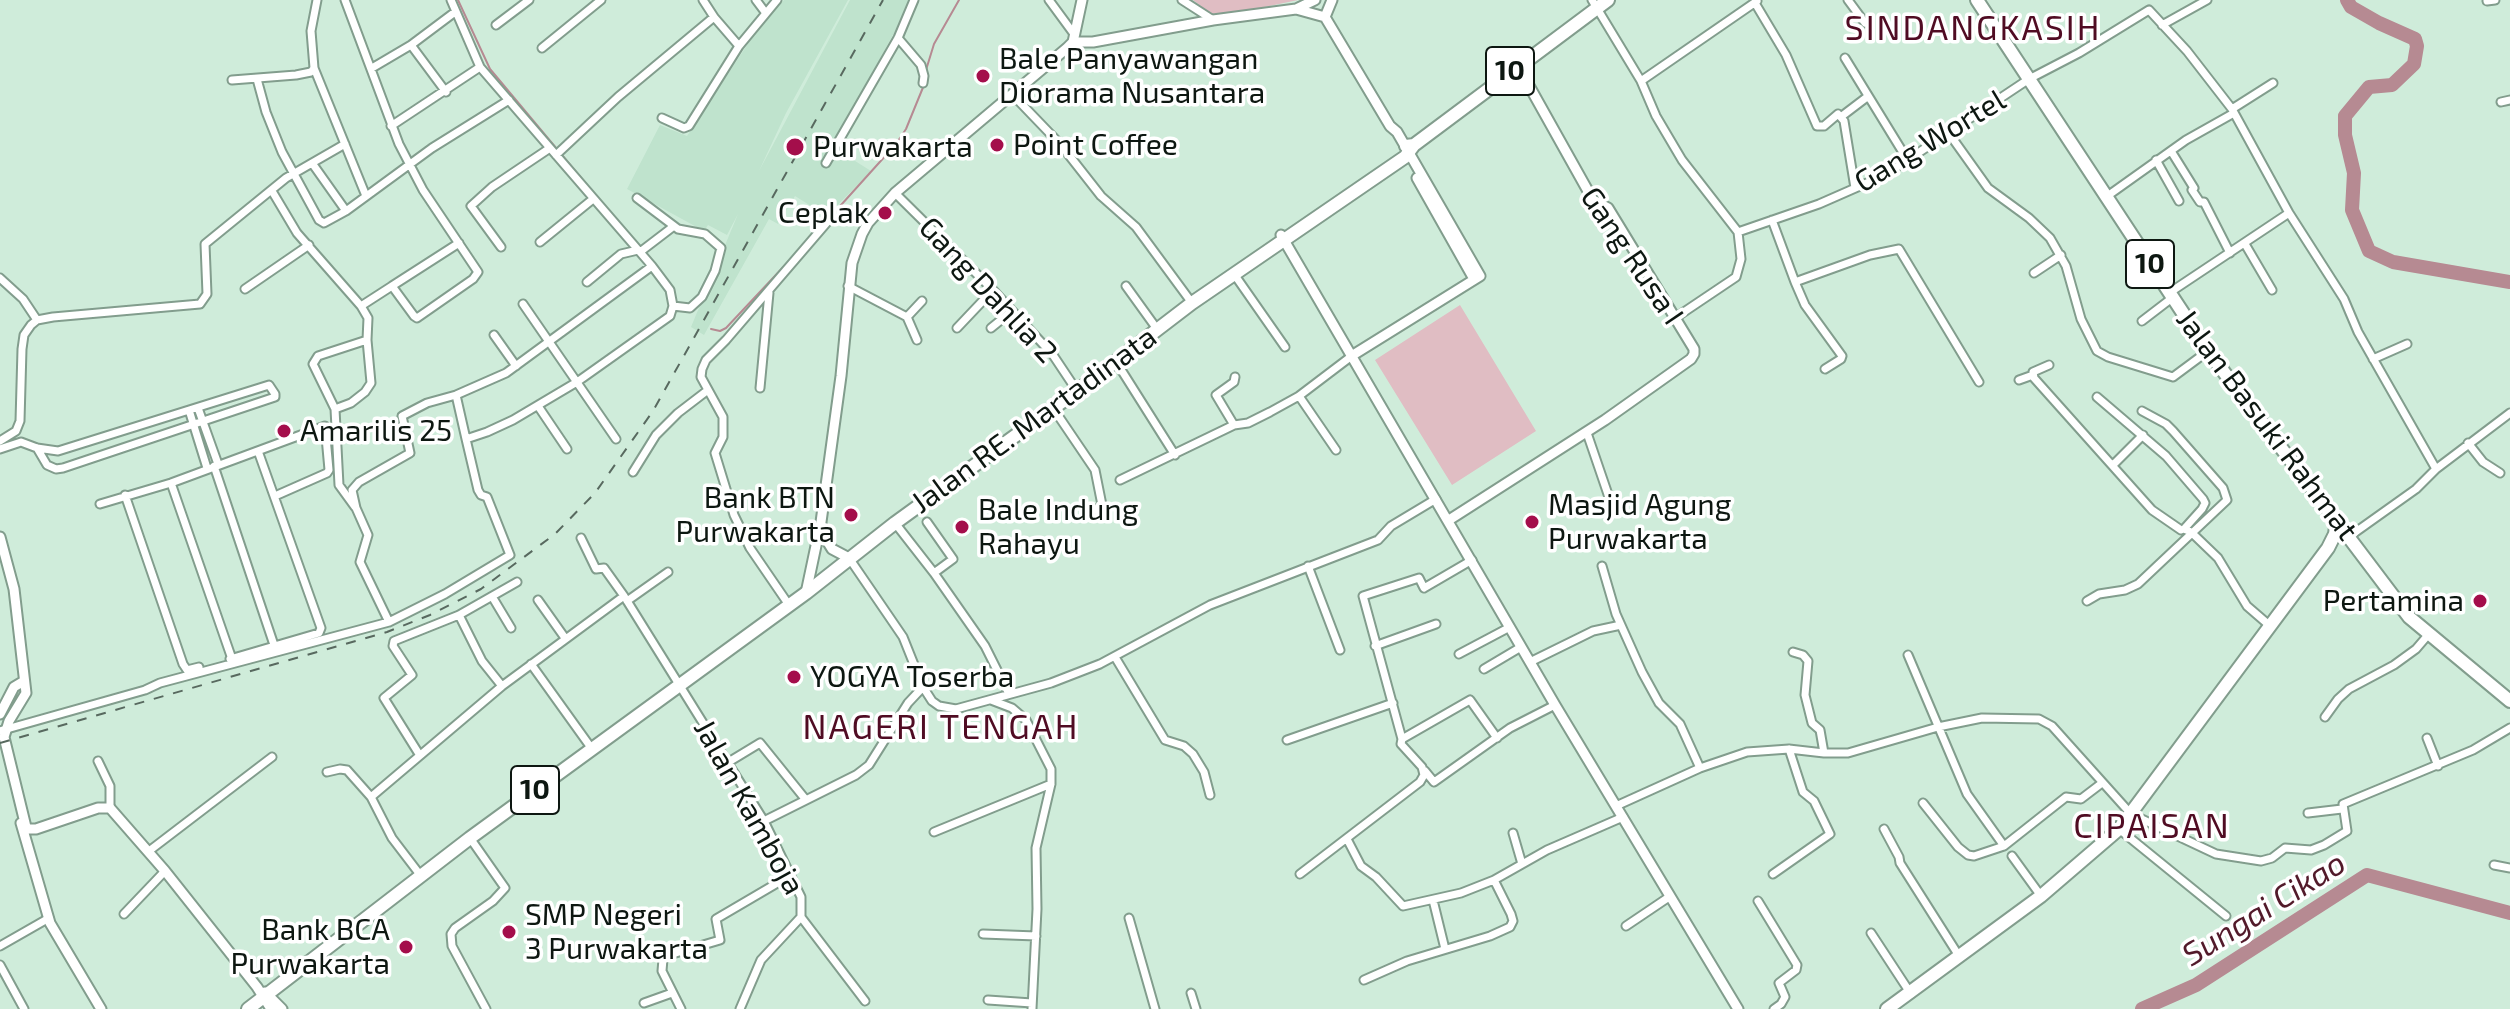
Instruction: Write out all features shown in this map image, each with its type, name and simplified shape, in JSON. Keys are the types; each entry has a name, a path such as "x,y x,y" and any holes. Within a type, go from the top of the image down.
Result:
{"highway":[{"name":"Jalan RE. Martadinata","path":"806,593 895,523 1192,303 1407,150 1594,5 1608,0"},
{"name":"Jalan Basuki Rahmat","path":"1977,0 2208,351 2409,617 2510,701"},
{"path":"1887,1009 2041,896 2119,829 2328,548 2335,534 2337,519"},
{"path":"2328,548 2353,540"},
{"name":"10","path":"248,1009 272,1002 470,838 806,593"}],"street":[{"path":"317,0 311,31 314,68 366,196"},
{"path":"345,0 391,126 409,165 471,259 477,275 417,318 392,286"},
{"path":"496,25 529,0"},
{"path":"542,48 601,0"},
{"path":"703,0 739,46"},
{"path":"756,0 765,12"},
{"path":"662,118 684,128 689,126 739,46 777,0"},
{"path":"826,163 898,38 914,0"},
{"path":"1049,0 1074,38 1093,42 1213,20 1296,9 1315,0"},
{"path":"806,593 821,522 841,376 848,286 862,234 895,193 1074,38 1082,0"},
{"path":"1182,0 1213,20"},
{"path":"1325,17 1332,0"},
{"path":"1848,0 1865,23"},
{"path":"2145,0 2149,10 2187,51 2233,111 2289,213 2344,299 2373,359 2436,469"},
{"path":"2162,25 2207,0"},
{"path":"453,1 480,67 640,251 670,290 673,306 670,316 577,382 513,420 466,439"},
{"path":"1641,81 1756,1 1786,55 1817,126 1824,126 1835,115 1842,116 1867,97"},
{"path":"1594,5 1641,81 1656,116 1682,160 1738,232 1741,259 1736,277 1675,318"},
{"path":"1120,480 1234,425 1248,423 1299,396 1353,355 1477,278 1407,150 1325,17 1296,9"},
{"name":"Gang Wortel","path":"1738,232 1885,175 2029,79 2069,59 2149,10"},
{"path":"372,68 411,45 455,12"},
{"path":"501,247 471,206 492,187 567,145 618,97 714,17"},
{"path":"898,38 921,65 923,83"},
{"path":"411,45 446,92"},
{"path":"1845,58 1907,159"},
{"name":"Gang Rusa I","path":"1449,520 1587,433 1691,359 1694,349 1608,208 1593,200 1518,66"},
{"path":"391,126 480,67"},
{"path":"232,80 305,74 314,68"},
{"path":"257,79 282,152 320,221 331,221 409,165 509,100"},
{"path":"2106,197 2273,83"},
{"path":"1012,94 1061,145 1092,187 1136,227 1192,303"},
{"path":"2501,102 2510,100"},
{"path":"1842,116 1849,141 1855,188"},
{"path":"1948,132 1988,188 2050,238 2061,255 2081,319 2097,351 2173,377 2208,351"},
{"path":"0,441 18,426 24,335 37,320 200,304 207,294 205,244 295,174 345,144"},
{"path":"2171,151 2194,188 2192,191 2200,202 2204,202 2230,253"},
{"path":"2156,160 2179,201"},
{"path":"312,163 346,211"},
{"path":"272,191 297,233 368,318 371,383 351,403 335,409"},
{"name":"Gang Dahlia 2","path":"895,193 993,290 1053,355 1077,391"},
{"path":"637,198 674,226 686,232 705,234 721,248 721,255 695,307 673,306"},
{"path":"540,242 593,199"},
{"path":"2142,321 2170,296 2289,213"},
{"path":"790,606 750,548 734,515 715,453 723,437 723,417 701,377 706,360 830,219"},
{"path":"1772,220 1805,305 1842,356 1825,369"},
{"path":"587,282 621,254 640,251 674,226"},
{"path":"1283,238 1555,705 1738,1009"},
{"path":"361,306 459,243"},
{"path":"2245,244 2272,290"},
{"path":"245,289 309,245"},
{"path":"1795,282 1870,255 1899,249 1979,382"},
{"path":"2034,273 2061,255"},
{"path":"389,622 360,562 368,535 352,493 354,486 411,451 402,416 427,403 456,395 516,366 652,266"},
{"path":"1234,274 1285,347"},
{"path":"0,278 23,299 37,320"},
{"path":"848,286 907,317 917,340"},
{"path":"1126,286 1157,329"},
{"path":"957,328 993,290"},
{"path":"760,388 769,291"},
{"path":"907,317 922,301"},
{"path":"523,304 616,439"},
{"path":"991,328 1012,311"},
{"path":"494,335 516,366"},
{"path":"356,508 340,490 335,409 313,364 318,356 367,340"},
{"path":"2373,359 2407,344"},
{"path":"1115,360 1175,455"},
{"path":"2019,380 2049,365"},
{"path":"2033,375 2152,510 2181,530 2188,531 2225,567 2247,606 2269,625"},
{"path":"1234,425 1216,395 1234,382 1235,377"},
{"path":"0,449 21,442 58,451 269,385 275,394 275,397 56,469 37,448"},
{"path":"633,472 656,435 708,390"},
{"path":"2,730 145,690 160,683 389,622 445,594 510,555 487,497 478,490 456,395"},
{"path":"1299,396 1336,450"},
{"path":"2097,397 2166,456 2205,503 2188,531"},
{"path":"538,406 567,449"},
{"path":"198,408 198,423"},
{"path":"1053,408 1095,470 1102,505 1089,514"},
{"path":"189,410 198,423 274,645"},
{"path":"2087,601 2103,593 2133,588 2188,531 2225,504 2227,496 2173,431 2142,411"},
{"path":"2353,540 2468,443 2510,413"},
{"path":"100,504 171,483 322,426 326,428 327,473 275,496"},
{"path":"1587,433 1613,509"},
{"path":"2113,465 2143,435"},
{"path":"2468,443 2483,462 2500,473"},
{"path":"69,447 76,464"},
{"path":"125,495 185,669 232,659 319,633 321,628 258,451"},
{"path":"171,483 232,659"},
{"path":"821,522 824,536 832,549 849,558 903,637 923,687 935,704 956,709 1051,683 1115,657 1199,610 1378,540 1391,526 1436,499"},
{"path":"927,522 953,559 934,573"},
{"path":"895,523 985,646 1009,694"},
{"path":"0,537 14,589 26,693 2,730 26,827 36,829 98,808 110,808 272,1002"},
{"name":"Jalan Kamboja","path":"581,538 596,569 604,568 681,684 764,821 801,897 801,917 761,960 740,1009"},
{"path":"1472,560 1424,588 1419,578 1363,596 1404,748 1434,782 1497,738 1555,705"},
{"path":"1308,566 1340,650"},
{"path":"1602,566 1621,625 1642,672 1659,703 1680,724 1700,768"},
{"path":"371,797 419,754 565,638 668,572"},
{"path":"419,754 384,698 412,675 393,643 459,615 517,582"},
{"path":"493,598 511,628"},
{"path":"538,600 565,638"},
{"path":"459,615 482,661 502,686"},
{"path":"1375,646 1436,624"},
{"path":"1530,662 1593,631 1621,625"},
{"path":"1459,654 1510,627"},
{"path":"2325,717 2349,689 2394,665 2416,649 2428,635"},
{"path":"1484,669 1521,647"},
{"path":"1793,652 1803,655 1808,661 1805,695 1812,723 1820,730 1824,753"},
{"path":"1908,655 1967,794 2004,846"},
{"path":"1115,657 1165,740 1184,746 1193,754 1204,772 1210,795"},
{"path":"531,664 592,749"},
{"path":"0,714 14,687 24,681"},
{"path":"764,821 856,775 869,765 908,703 923,687"},
{"path":"988,1000 1032,1006 1036,848 1051,784 1051,769 1026,720 1012,708 989,700"},
{"path":"1402,739 1470,700 1497,738"},
{"path":"1287,740 1393,703"},
{"path":"1616,806 1700,768 1747,752 1789,749 1848,753 1938,727 1982,718 2039,719 2052,726 2131,814 2216,854 2261,861 2272,858 2285,848 2311,850 2344,834 2348,828 2343,804 2480,747 2510,728"},
{"path":"2427,738 2438,766"},
{"path":"0,740 49,918 97,1008"},
{"path":"727,763 760,743 806,800"},
{"path":"1773,874 1830,834 1814,801 1803,792 1789,749"},
{"path":"149,851 272,757"},
{"path":"98,761 112,792 110,808"},
{"path":"327,772 347,770 371,797 392,838 421,876"},
{"path":"1300,874 1420,782 1424,771"},
{"path":"1923,803 1958,847 1968,855 1979,854 2004,846 2066,797 2081,799 2102,783"},
{"path":"934,832 1051,784"},
{"path":"2308,813 2342,809"},
{"path":"1347,839 1361,866 1403,906 1461,893 1494,880 1547,850 1623,817"},
{"path":"28,846 30,836 36,829"},
{"path":"1884,829 1900,863 1959,956"},
{"path":"2119,829 2226,916"},
{"path":"1513,833 1522,864"},
{"path":"470,838 505,888 451,934 452,946 486,1009"},
{"path":"2012,856 2041,896"},
{"path":"2494,865 2510,868"},
{"path":"124,914 165,871"},
{"path":"681,1009 661,966 665,957 720,940 716,919 791,875"},
{"path":"1364,980 1382,970 1510,927 1513,921 1511,914 1494,880"},
{"path":"1626,926 1669,897"},
{"path":"1433,900 1445,949"},
{"path":"1758,901 1797,965 1796,970 1779,983 1785,997 1774,1009"},
{"path":"801,917 865,1001"},
{"path":"0,946 49,918"},
{"path":"1129,918 1155,1009"},
{"path":"1871,933 1911,994"},
{"path":"983,934 1036,936"},
{"path":"0,965 24,1009"},
{"path":"644,1003 672,993"},
{"path":"1191,993 1196,1009"}],"shaded area":[{"path":"784,0 848,0 786,113 759,171 850,0 912,0 837,137 849,144 844,154 871,171 827,216 795,196 778,224 769,219 704,335 691,327 738,214 727,235 708,225 704,231 627,189 660,125 687,136 757,30"},
{"path":"1193,0 1298,0 1241,12 1211,14"},
{"path":"1460,305 1536,431 1452,485 1375,360"}],"waterway":[{"path":"458,0 490,69 602,203"},
{"path":"926,70 934,44 959,0"},
{"path":"2347,0 2351,7 2415,39 2417,46 2414,64 2392,85 2369,87 2345,116 2345,135 2354,173 2352,210 2369,251 2393,262 2510,282"},
{"path":"832,215 896,144 906,129 924,85"},
{"path":"711,329 720,331 726,328 789,261"},
{"path":"674,292 676,303"},
{"name":"Sungai Cikao","path":"2142,1009 2196,985 2367,875 2510,913"}],"railway":[{"path":"0,743 387,632 430,615 481,589 555,534 595,493 653,411 883,0"}],"place":[{"name":"Bale Panyawangan Diorama Nusantara","path":"983,76"},
{"name":"Point Coffee","path":"997,145"},
{"name":"Purwakarta","path":"795,147"},
{"name":"Ceplak","path":"885,213"},
{"name":"Amarilis 25","path":"284,431"},
{"name":"Bank BTN Purwakarta","path":"851,515"},
{"name":"Masjid Agung Purwakarta","path":"1532,522"},
{"name":"Bale Indung Rahayu","path":"962,527"},
{"name":"Pertamina","path":"2480,601"},
{"name":"YOGYA Toserba","path":"794,677"},
{"name":"SMP Negeri 3 Purwakarta","path":"509,932"},
{"name":"Bank BCA Purwakarta","path":"406,947"}],"district":[{"name":"SINDANGKASIH","path":"1973,29"},
{"name":"NAGERI TENGAH","path":"941,728"},
{"name":"CIPAISAN","path":"2152,827"}]}
